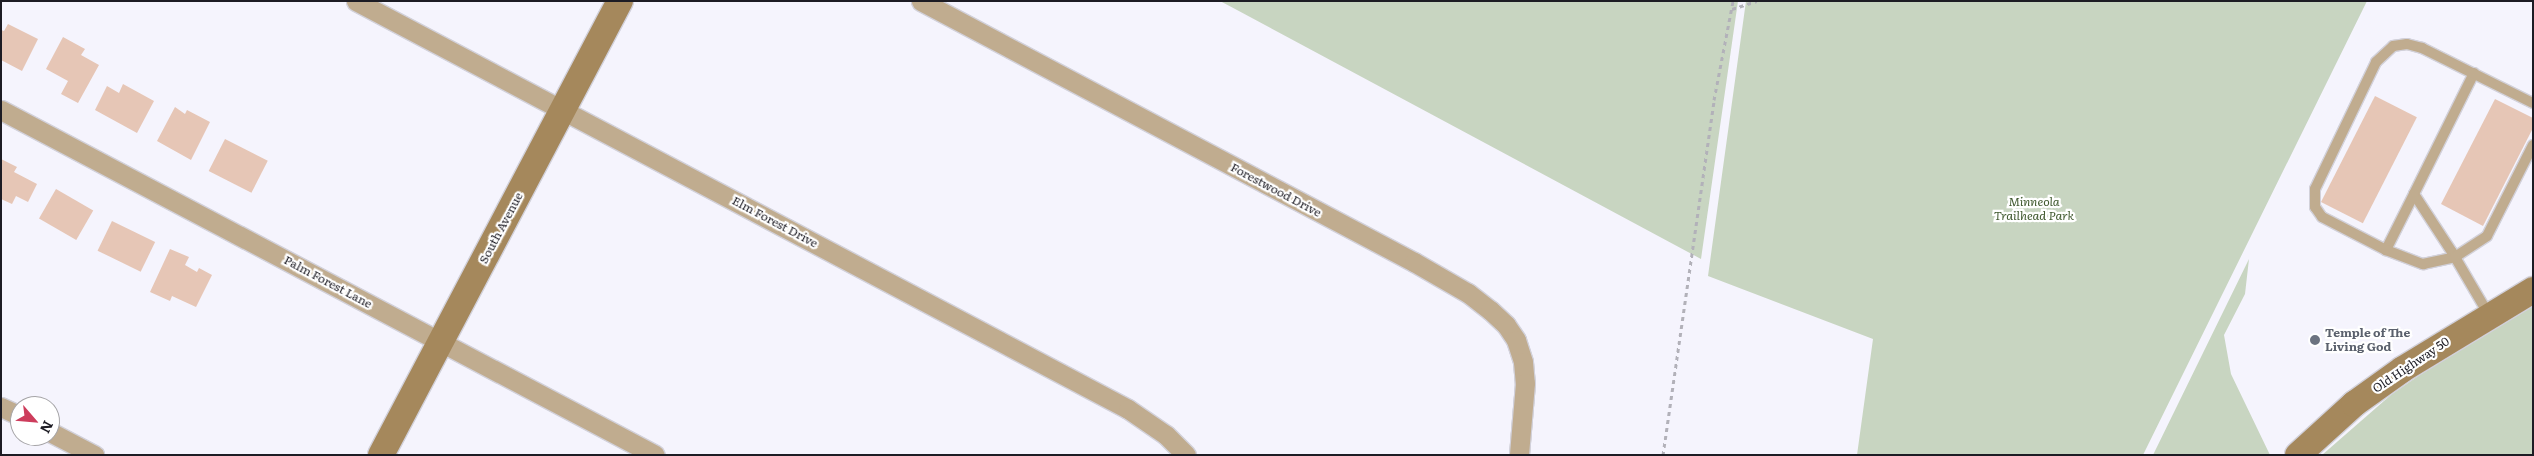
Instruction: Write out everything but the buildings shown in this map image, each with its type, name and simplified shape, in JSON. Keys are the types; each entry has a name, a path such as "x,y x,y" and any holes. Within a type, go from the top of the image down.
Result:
{"street":[{"name":"Elm Forest Drive","path":"356,1 1128,409 1166,435 1186,455"},
{"name":"South Avenue","path":"381,455 620,1"},
{"name":"Forestwood Drive","path":"921,1 1414,262 1468,293 1506,325 1516,340 1525,383 1519,455"},
{"name":"Palm Forest Lane","path":"1,110 655,455"},
{"name":"Old Highway 50","path":"2298,455 2354,404 2403,369 2533,290"},
{"path":"60,437 94,455"}],"lane":[{"path":"2533,103 2474,73 2407,44 2393,46 2376,62 2315,190 2315,207 2322,217 2386,250 2422,264 2455,257 2487,236 2533,145"},
{"path":"2386,250 2474,73"},
{"path":"2414,194 2455,257 2489,315"}],"path":[{"path":"1663,455 1714,100 1733,1"},
{"path":"1732,10 1757,1"}],"green space":[{"path":"1220,1 1738,1 1701,259 1237,10"},
{"name":"Minneola Trailhead Park","path":"1746,1 2367,1 2143,455 1857,455 1873,339 1708,276"},
{"path":"2249,259 2245,294 2224,335 2231,374 2270,455 2153,455"},
{"path":"2533,301 2533,455 2322,455 2392,394 2499,321"}],"place":[{"name":"Temple of The Living God","path":"2315,340"}]}
